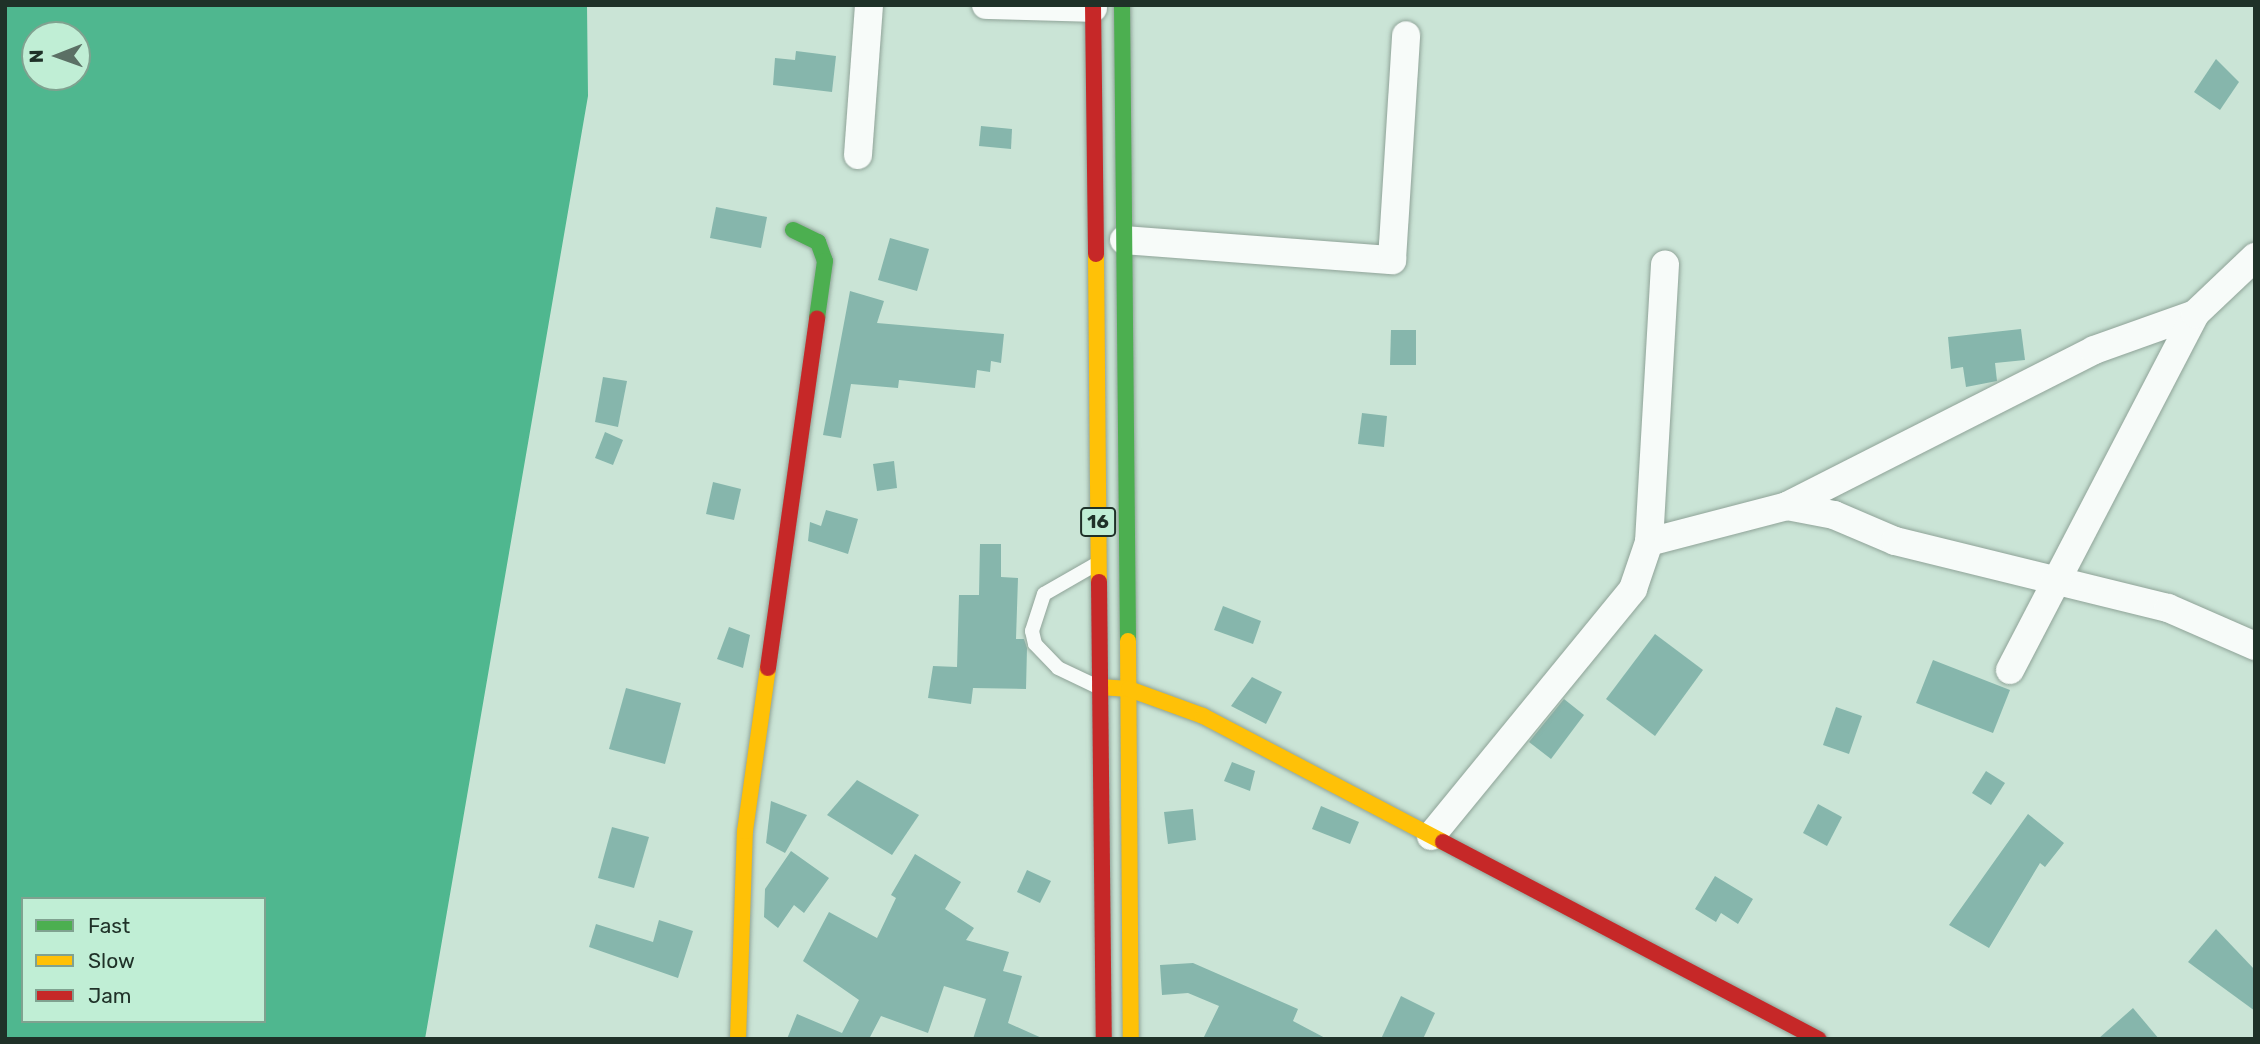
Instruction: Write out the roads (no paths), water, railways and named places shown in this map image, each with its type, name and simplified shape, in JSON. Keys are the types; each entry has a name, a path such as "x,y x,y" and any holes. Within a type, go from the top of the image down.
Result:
{"main road":[{"name":"16","path":"1122,5 1132,1039"},
{"name":"16","path":"1093,7 1104,1039"},
{"path":"738,1039 745,831 825,261 818,242 793,230"},
{"path":"1100,687 1129,689 1203,716 1819,1039"}],"street":[{"path":"858,155 869,5"},
{"path":"986,5 1093,7"},
{"path":"1124,240 1392,260 1406,35"},
{"path":"2010,670 2195,314 2255,257"},
{"path":"1432,836 1633,589 1649,542 1665,264"},
{"path":"1649,542 1787,506 2094,350 2195,314"},
{"path":"1787,506 1833,515 1895,541 2057,578 2168,608 2255,646"}],"lane":[{"path":"1099,563 1044,594 1032,632 1035,644 1058,668 1100,687"}]}
